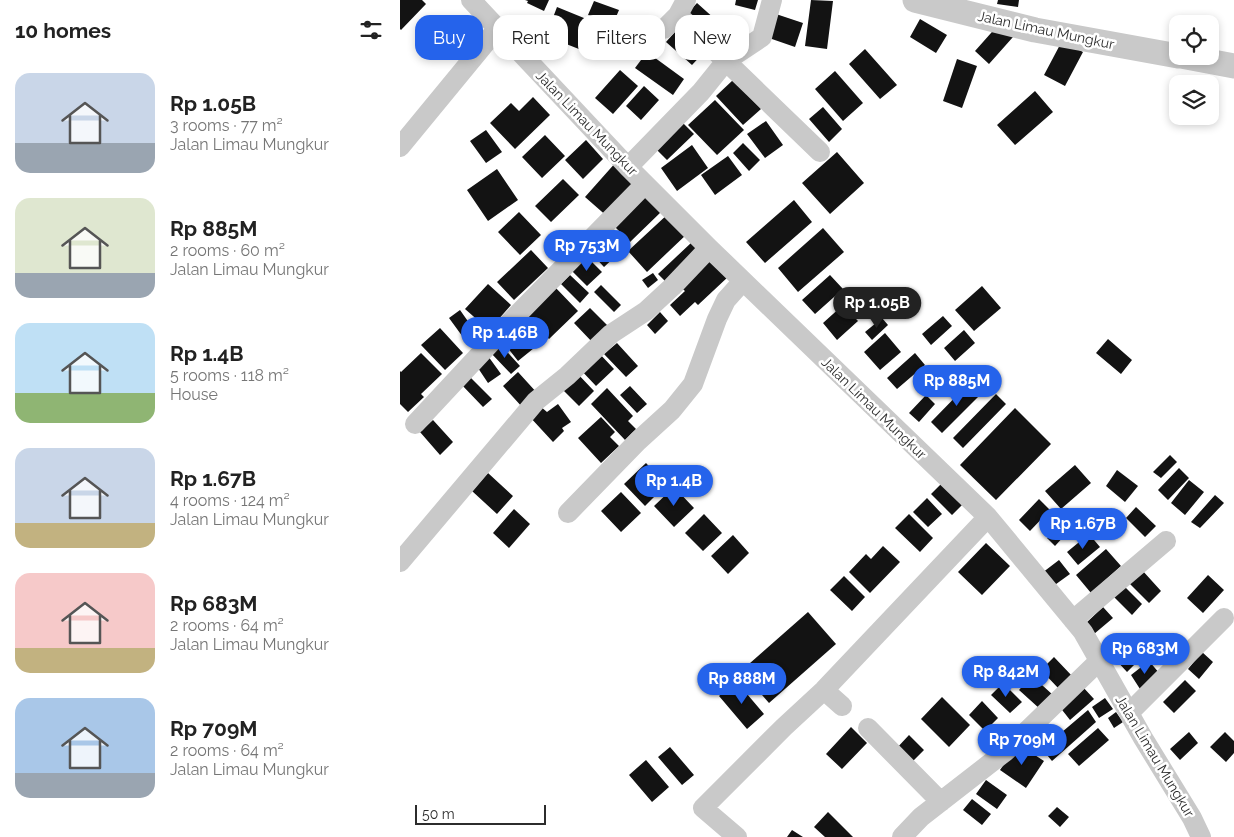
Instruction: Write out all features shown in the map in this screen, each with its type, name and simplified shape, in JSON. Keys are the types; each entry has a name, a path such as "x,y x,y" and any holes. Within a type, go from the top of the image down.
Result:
{"street":[{"name":"Jalan Limau Mungkur","path":"471,0 493,25"},
{"path":"628,167 701,92 726,61 762,38 772,0"},
{"name":"Jalan Limau Mungkur","path":"915,0 1035,30 1169,54"},
{"path":"400,147 493,34"},
{"name":"Jalan Limau Mungkur","path":"526,60 708,248 988,517 1083,632 1192,818 1201,837"},
{"path":"726,61 820,152"},
{"path":"1219,63 1234,66"},
{"path":"415,424 510,322 645,184"},
{"path":"400,562 536,401 567,376 612,334 646,311 672,287 708,248"},
{"path":"568,513 638,441 672,410 693,384 726,300 743,281"},
{"path":"737,837 703,808 824,690 988,517"},
{"path":"1073,620 1166,541"},
{"path":"1129,713 1224,618"},
{"path":"902,837 921,817 1006,751 1099,661"},
{"path":"824,690 842,706"},
{"path":"868,728 941,802"}],"building":[{"path":"400,0 422,0 426,4 400,29"},
{"path":"525,0 549,0 544,11 527,3 528,1"},
{"path":"736,0 758,0 755,10 735,5"},
{"path":"811,0 833,1 827,49 805,46"},
{"path":"998,0 1019,0 1018,7 997,4"},
{"path":"594,1 619,10 617,15 588,15"},
{"path":"697,3 710,15 686,15"},
{"path":"557,7 578,16 578,49 568,45 568,15 554,15"},
{"path":"776,14 803,23 795,47 769,38"},
{"path":"920,19 947,35 936,53 910,37"},
{"path":"999,24 1013,37 989,64 975,51"},
{"path":"675,32 675,50 666,42"},
{"path":"1062,41 1083,52 1065,86 1044,75"},
{"path":"865,49 897,85 880,99 849,64"},
{"path":"957,59 977,66 962,108 943,101"},
{"path":"641,60 658,60 684,79 673,95 635,68"},
{"path":"686,60 697,60 692,65"},
{"path":"620,70 638,86 613,114 595,98"},
{"path":"835,71 863,103 843,121 815,89"},
{"path":"733,80 761,109 743,125 716,96"},
{"path":"644,86 659,100 641,120 626,106"},
{"path":"1035,91 1053,112 1015,145 997,125"},
{"path":"533,97 550,115 515,149 490,123 511,103 519,111"},
{"path":"715,100 744,130 717,155 688,125"},
{"path":"823,107 842,129 829,142 809,119"},
{"path":"681,121 694,134 667,160 654,147"},
{"path":"766,121 783,145 765,158 747,134"},
{"path":"486,130 502,152 486,163 470,141"},
{"path":"545,135 565,156 542,178 522,157"},
{"path":"586,140 603,159 583,179 565,160"},
{"path":"743,143 760,160 749,171 733,153"},
{"path":"692,145 708,168 677,191 661,168"},
{"path":"837,152 864,183 830,214 802,183"},
{"path":"728,156 742,175 715,195 701,175"},
{"path":"617,161 641,183 609,218 585,197"},
{"path":"497,169 518,200 488,221 467,190"},
{"path":"563,179 579,195 551,222 535,206"},
{"path":"645,194 661,212 630,242 613,225"},
{"path":"794,200 812,222 765,263 746,242"},
{"path":"519,212 541,235 520,255 498,232"},
{"path":"669,213 688,233 647,272 628,251"},
{"path":"823,228 844,252 798,292 778,268"},
{"path":"603,240 618,254 604,267 590,252"},
{"path":"692,242 701,252 668,284 658,274"},
{"path":"531,250 548,268 514,300 497,282"},
{"path":"709,255 729,276 698,305 695,302 680,316 670,305 685,291 678,285"},
{"path":"587,257 602,272 587,286 572,271"},
{"path":"653,273 658,280 648,288 642,280"},
{"path":"570,275 589,293 580,303 561,284"},
{"path":"830,275 843,289 815,314 802,300"},
{"path":"488,284 511,305 489,330 465,309"},
{"path":"601,285 621,305 614,312 594,292"},
{"path":"554,286 578,311 549,339 525,314"},
{"path":"982,286 1001,308 974,331 955,310"},
{"path":"843,305 858,321 837,340 823,323"},
{"path":"590,308 611,329 594,344 574,323"},
{"path":"460,310 479,337 468,344 449,318"},
{"path":"660,312 668,321 655,334 647,325"},
{"path":"943,316 952,326 931,345 922,334"},
{"path":"882,318 888,325 872,340 865,332"},
{"path":"521,321 539,344 518,361 500,338"},
{"path":"440,328 463,353 445,370 421,345"},
{"path":"964,330 975,343 955,361 944,348"},
{"path":"885,333 901,352 880,370 864,352"},
{"path":"1108,339 1132,360 1121,374 1096,353"},
{"path":"499,343 520,366 511,374 490,352"},
{"path":"617,343 638,366 626,377 604,354"},
{"path":"597,351 614,369 596,386 579,368"},
{"path":"421,353 442,374 421,394 424,397 408,412 400,404 400,371"},
{"path":"915,353 925,365 897,389 887,378"},
{"path":"488,356 501,374 488,383 476,365"},
{"path":"575,371 594,391 579,406 559,386"},
{"path":"518,372 538,394 523,408 503,386"},
{"path":"468,375 492,399 483,407 460,383"},
{"path":"971,381 982,393 942,433 931,422"},
{"path":"630,386 647,404 637,413 620,395"},
{"path":"607,388 633,416 628,421 636,429 625,440 591,404"},
{"path":"996,394 1006,404 963,448 953,438"},
{"path":"926,395 935,404 919,422 909,413"},
{"path":"558,404 571,422 562,428 564,431 553,442 529,416 540,406 547,412"},
{"path":"1015,408 1051,444 996,500 960,465"},
{"path":"601,417 615,432 610,437 619,446 601,463 578,438"},
{"path":"433,420 453,442 440,455 420,432"},
{"path":"1170,455 1177,462 1161,478 1153,472"},
{"path":"646,463 666,485 645,506 624,484"},
{"path":"1075,465 1091,483 1061,509 1045,491"},
{"path":"1179,468 1189,478 1168,500 1158,490"},
{"path":"1117,470 1138,486 1125,502 1106,486"},
{"path":"488,473 513,496 497,514 472,491"},
{"path":"1189,480 1204,492 1185,515 1171,503"},
{"path":"942,483 963,504 952,515 931,494"},
{"path":"674,487 694,508 674,527 654,506"},
{"path":"621,492 641,513 621,532 601,511"},
{"path":"1215,495 1224,503 1200,528 1191,522"},
{"path":"927,498 942,514 928,527 913,512"},
{"path":"1039,499 1050,510 1030,531 1019,520"},
{"path":"1136,507 1156,526 1145,537 1126,518"},
{"path":"514,509 530,524 509,548 493,533"},
{"path":"704,514 722,533 703,551 685,533"},
{"path":"909,514 933,538 920,552 895,528"},
{"path":"1058,528 1065,535 1055,546 1047,538"},
{"path":"1089,534 1100,547 1078,565 1067,552"},
{"path":"733,535 749,553 728,574 711,556"},
{"path":"986,543 1010,566 982,595 958,572"},
{"path":"883,546 900,562 870,593 849,572 866,554 871,559"},
{"path":"1106,549 1121,566 1091,593 1076,575"},
{"path":"1059,560 1070,574 1052,587 1042,573"},
{"path":"1142,570 1161,591 1149,603 1129,583"},
{"path":"1208,575 1224,590 1203,613 1187,598"},
{"path":"844,576 865,597 852,611 830,590"},
{"path":"1124,586 1142,604 1132,615 1114,597"},
{"path":"1103,607 1113,618 1094,634 1085,624"},
{"path":"808,612 836,644 769,703 741,671"},
{"path":"1131,645 1142,657 1127,672 1116,660"},
{"path":"1202,652 1213,662 1199,679 1188,669"},
{"path":"1054,657 1073,677 1059,689 1041,670"},
{"path":"1149,661 1160,674 1140,689 1131,675"},
{"path":"1032,676 1053,695 1040,709 1019,690"},
{"path":"1185,680 1196,691 1174,713 1163,702"},
{"path":"736,681 764,714 747,729 719,696"},
{"path":"1003,683 1022,702 1010,713 991,695"},
{"path":"1082,686 1094,699 1070,720 1059,706"},
{"path":"942,697 970,725 949,747 921,719"},
{"path":"1105,698 1113,709 1099,718 1092,707"},
{"path":"982,701 998,718 985,731 969,715"},
{"path":"1088,710 1096,722 1052,761 1042,749"},
{"path":"1116,712 1123,722 1114,728 1108,718"},
{"path":"851,727 867,743 842,769 826,754"},
{"path":"1098,728 1109,740 1079,766 1068,754"},
{"path":"1189,732 1198,743 1180,760 1170,749"},
{"path":"1225,732 1234,741 1234,753 1226,762 1210,747"},
{"path":"909,735 924,750 910,764 895,750"},
{"path":"1018,744 1044,761 1026,788 1000,770"},
{"path":"670,747 694,775 682,785 658,757"},
{"path":"646,760 669,787 652,802 629,775"},
{"path":"986,780 1007,795 997,809 976,794"},
{"path":"972,799 991,814 982,825 963,810"},
{"path":"1057,807 1069,817 1060,827 1048,816"},
{"path":"828,812 853,837 825,837 814,827"},
{"path":"792,830 803,837 787,837"}]}
